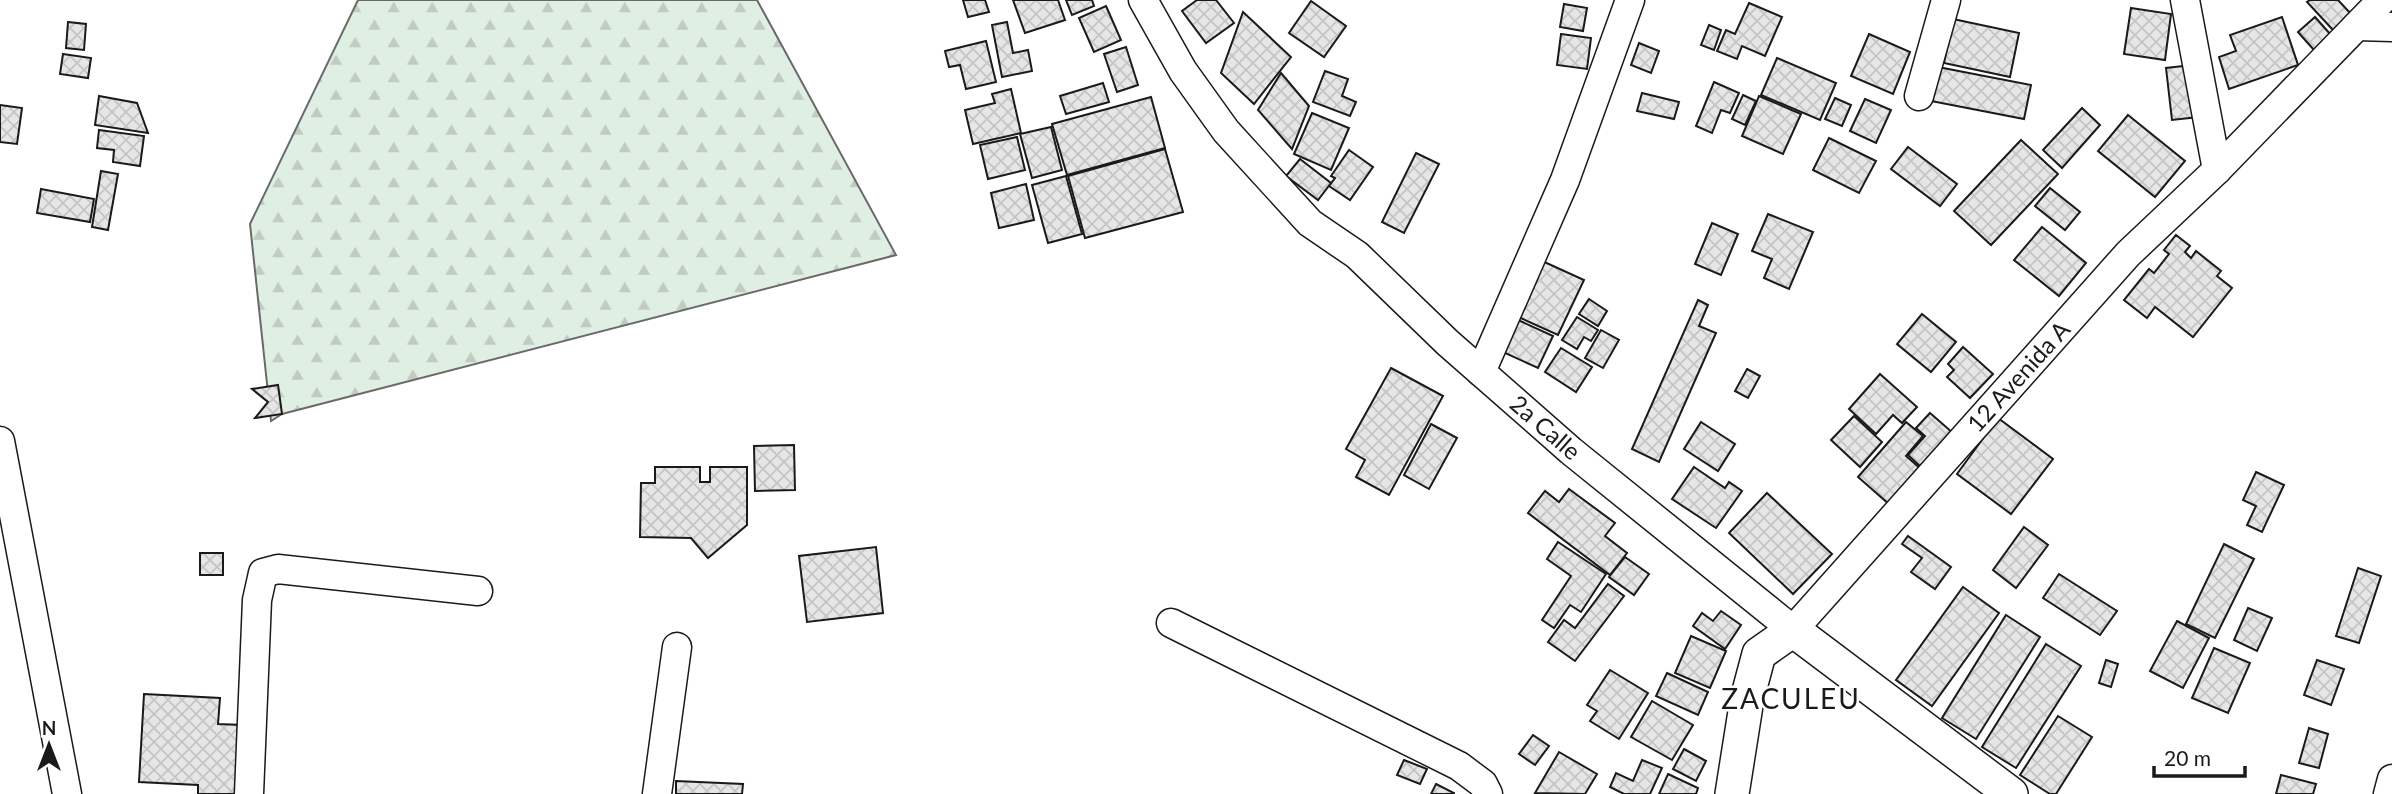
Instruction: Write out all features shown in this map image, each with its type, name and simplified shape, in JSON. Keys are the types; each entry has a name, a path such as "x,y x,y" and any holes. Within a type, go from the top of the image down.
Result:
{"street":[{"name":"2a Calle","path":"1143,0 1183,71 1236,141 1310,223 1357,255 1481,372 1571,451 1793,630 2011,794"},
{"path":"1481,372 1564,180 1630,0"},
{"path":"1919,96 1945,0"},
{"path":"2185,0 2217,170"},
{"name":"12 Avenida A","path":"1732,794 1747,699 1759,654 1793,630 2128,254 2217,170 2382,0"},
{"path":"2357,26 2392,27"},
{"path":"0,441 67,794"},
{"path":"249,794 257,600 263,573 278,569 478,591"},
{"path":"1171,623 1459,766 1483,785 1489,794"},
{"path":"657,794 677,647"},
{"path":"2388,794 2392,779"}],"green space":[{"path":"358,0 757,0 896,255 282,414 271,421 250,224"}],"building":[{"path":"963,0 985,0 989,12 968,17"},
{"path":"1013,0 1058,0 1065,20 1025,33"},
{"path":"1066,0 1092,0 1094,6 1072,15"},
{"path":"1197,0 1216,0 1234,23 1206,43 1182,11"},
{"path":"2338,0 2351,14 2333,30 2307,2"},
{"path":"1311,1 1346,26 1324,57 1289,33"},
{"path":"1749,3 1782,17 1765,56 1742,46 1737,59 1717,51 1726,30 1735,34"},
{"path":"1564,4 1587,8 1583,31 1560,27"},
{"path":"1106,6 1121,40 1094,52 1079,18"},
{"path":"2131,8 2171,14 2165,60 2124,54"},
{"path":"1243,12 1291,57 1254,104 1221,73"},
{"path":"2282,17 2298,65 2229,89 2219,57 2236,51 2230,35"},
{"path":"2315,17 2331,35 2314,50 2298,32"},
{"path":"1953,19 2019,33 2010,77 1944,63"},
{"path":"68,22 86,24 84,50 66,48"},
{"path":"1007,22 1013,53 1028,50 1032,71 1002,77 992,25"},
{"path":"1709,25 1721,30 1714,50 1701,45"},
{"path":"1561,34 1591,38 1587,69 1557,65"},
{"path":"1869,34 1910,52 1893,94 1851,76"},
{"path":"986,41 996,82 966,89 960,65 949,67 945,51"},
{"path":"1639,43 1659,51 1651,73 1631,65"},
{"path":"1126,47 1138,85 1117,92 1104,54"},
{"path":"63,54 91,58 88,78 60,74"},
{"path":"1777,58 1836,83 1820,120 1761,95"},
{"path":"2192,65 2198,117 2172,120 2166,68"},
{"path":"1938,67 2031,85 2024,119 1931,101"},
{"path":"1325,71 1348,79 1342,96 1356,102 1350,116 1313,102"},
{"path":"1281,73 1309,106 1292,149 1258,110"},
{"path":"1714,82 1739,93 1730,113 1721,110 1712,133 1696,126"},
{"path":"1103,83 1109,102 1066,114 1060,96"},
{"path":"1011,89 1021,133 973,144 965,110 995,103 992,94"},
{"path":"1642,93 1679,102 1674,119 1637,111"},
{"path":"1743,95 1756,101 1745,125 1732,119"},
{"path":"99,96 137,103 148,133 95,125"},
{"path":"1759,96 1801,114 1783,154 1742,136"},
{"path":"1151,97 1165,148 1067,175 1052,124"},
{"path":"1835,98 1851,105 1842,126 1825,119"},
{"path":"1865,99 1891,110 1876,143 1850,131"},
{"path":"0,105 22,108 17,144 0,142"},
{"path":"2082,108 2100,125 2062,168 2043,150"},
{"path":"1312,113 1349,128 1331,170 1294,154"},
{"path":"2128,115 2185,161 2155,197 2098,151"},
{"path":"1051,127 1062,170 1032,178 1020,134"},
{"path":"99,130 144,136 140,166 113,162 114,150 97,148"},
{"path":"1017,137 1025,170 988,179 980,145"},
{"path":"1829,138 1876,161 1859,193 1813,170"},
{"path":"2021,140 2058,174 1991,245 1954,211"},
{"path":"1908,147 1957,184 1940,206 1891,169"},
{"path":"1165,149 1183,212 1085,238 1068,176"},
{"path":"1349,150 1373,167 1350,200 1329,186 1335,178 1331,176"},
{"path":"1416,153 1439,164 1404,233 1382,222"},
{"path":"1300,159 1331,183 1318,200 1286,176"},
{"path":"101,171 118,174 108,230 92,227"},
{"path":"1066,176 1082,234 1048,243 1032,185"},
{"path":"1026,184 1034,220 999,228 991,193"},
{"path":"2050,188 2080,212 2065,230 2035,206"},
{"path":"41,189 94,199 90,222 37,213"},
{"path":"1768,214 1813,232 1789,289 1764,278 1772,259 1752,251"},
{"path":"1712,223 1738,234 1721,275 1695,264"},
{"path":"2042,227 2086,263 2059,296 2014,260"},
{"path":"2176,235 2190,246 2185,252 2191,258 2196,251 2221,271 2217,276 2232,288 2193,337 2155,307 2147,318 2124,300 2149,269 2154,273 2169,254 2164,250"},
{"path":"1540,260 1584,280 1558,335 1514,315"},
{"path":"1589,299 1607,311 1598,326 1579,314"},
{"path":"1698,300 1708,305 1699,326 1716,333 1659,462 1632,449"},
{"path":"1922,314 1956,342 1931,372 1897,344"},
{"path":"1577,317 1598,330 1591,341 1584,337 1577,349 1562,340"},
{"path":"1518,320 1553,336 1538,368 1503,352"},
{"path":"1601,330 1619,340 1603,368 1585,358"},
{"path":"1963,347 1993,374 1970,398 1947,377 1954,370 1948,364"},
{"path":"1561,348 1592,367 1576,392 1545,372"},
{"path":"1391,368 1443,396 1389,495 1356,477 1365,460 1346,449"},
{"path":"1747,369 1760,376 1748,398 1735,391"},
{"path":"1880,374 1917,407 1902,423 1893,415 1876,434 1849,409"},
{"path":"278,385 282,414 255,418 268,402 252,389"},
{"path":"1930,413 1953,433 1922,468 1908,455 1925,436 1916,428"},
{"path":"1854,416 1882,442 1860,467 1831,440"},
{"path":"1998,418 2053,459 2011,514 1957,474"},
{"path":"1701,422 1735,444 1718,471 1684,449"},
{"path":"1906,422 1923,436 1906,456 1922,470 1890,505 1858,477"},
{"path":"1431,424 1457,438 1429,489 1404,475"},
{"path":"794,445 795,490 755,491 754,446"},
{"path":"655,467 700,467 700,482 710,482 710,467 747,467 747,525 708,558 691,538 640,537 641,483 655,483"},
{"path":"1694,467 1725,488 1729,482 1742,491 1716,528 1672,499"},
{"path":"2256,472 2284,485 2262,532 2247,525 2256,506 2243,500"},
{"path":"1569,489 1615,523 1605,536 1627,553 1610,575 1528,513 1545,491 1559,502"},
{"path":"1767,493 1832,554 1793,594 1729,533"},
{"path":"2024,527 2048,545 2016,588 1993,570"},
{"path":"1908,536 1951,567 1935,589 1911,572 1922,558 1902,544"},
{"path":"1558,542 1606,574 1581,612 1570,605 1554,628 1542,620 1571,576 1547,559"},
{"path":"2224,544 2254,559 2215,638 2186,624"},
{"path":"876,547 883,613 807,622 799,556"},
{"path":"200,553 223,553 223,575 200,575"},
{"path":"1625,557 1649,574 1634,595 1609,577"},
{"path":"2358,568 2381,576 2359,643 2336,636"},
{"path":"2059,574 2117,611 2100,635 2043,598"},
{"path":"1608,584 1624,596 1575,661 1548,642 1564,620 1575,628"},
{"path":"1963,587 1999,613 1932,706 1896,680"},
{"path":"2248,608 2272,618 2257,651 2234,640"},
{"path":"1721,611 1741,625 1725,649 1693,626 1702,613 1713,621"},
{"path":"2006,615 2040,637 1976,739 1942,718"},
{"path":"2177,621 2209,638 2183,688 2150,671"},
{"path":"1691,636 1726,651 1710,688 1675,673"},
{"path":"2046,644 2081,666 2016,768 1982,747"},
{"path":"2214,648 2250,663 2228,713 2192,698"},
{"path":"2106,660 2118,664 2111,687 2099,683"},
{"path":"2317,660 2344,669 2331,705 2304,695"},
{"path":"1610,670 1648,693 1619,739 1590,721 1597,711 1587,705"},
{"path":"1667,673 1708,692 1698,715 1656,696"},
{"path":"144,694 220,698 218,724 243,725 240,794 198,794 198,785 139,782"},
{"path":"1652,701 1693,725 1672,760 1631,737"},
{"path":"2058,716 2092,737 2056,794 2050,794 2020,775"},
{"path":"2309,728 2328,734 2319,768 2299,763"},
{"path":"1533,735 1549,746 1535,765 1519,754"},
{"path":"1684,749 1706,761 1696,781 1673,769"},
{"path":"1559,752 1597,774 1585,794 1535,793"},
{"path":"1404,760 1427,769 1420,784 1397,775"},
{"path":"1642,760 1662,768 1650,794 1624,794 1610,787 1616,773 1633,781"},
{"path":"1668,774 1698,788 1696,794 1659,794"},
{"path":"2281,775 2316,784 2313,794 2276,794"},
{"path":"676,781 743,784 742,794 676,794"},
{"path":"1436,784 1454,793 1454,794 1431,794"}],"district":[{"name":"ZACULEU","path":"1791,699"}]}
